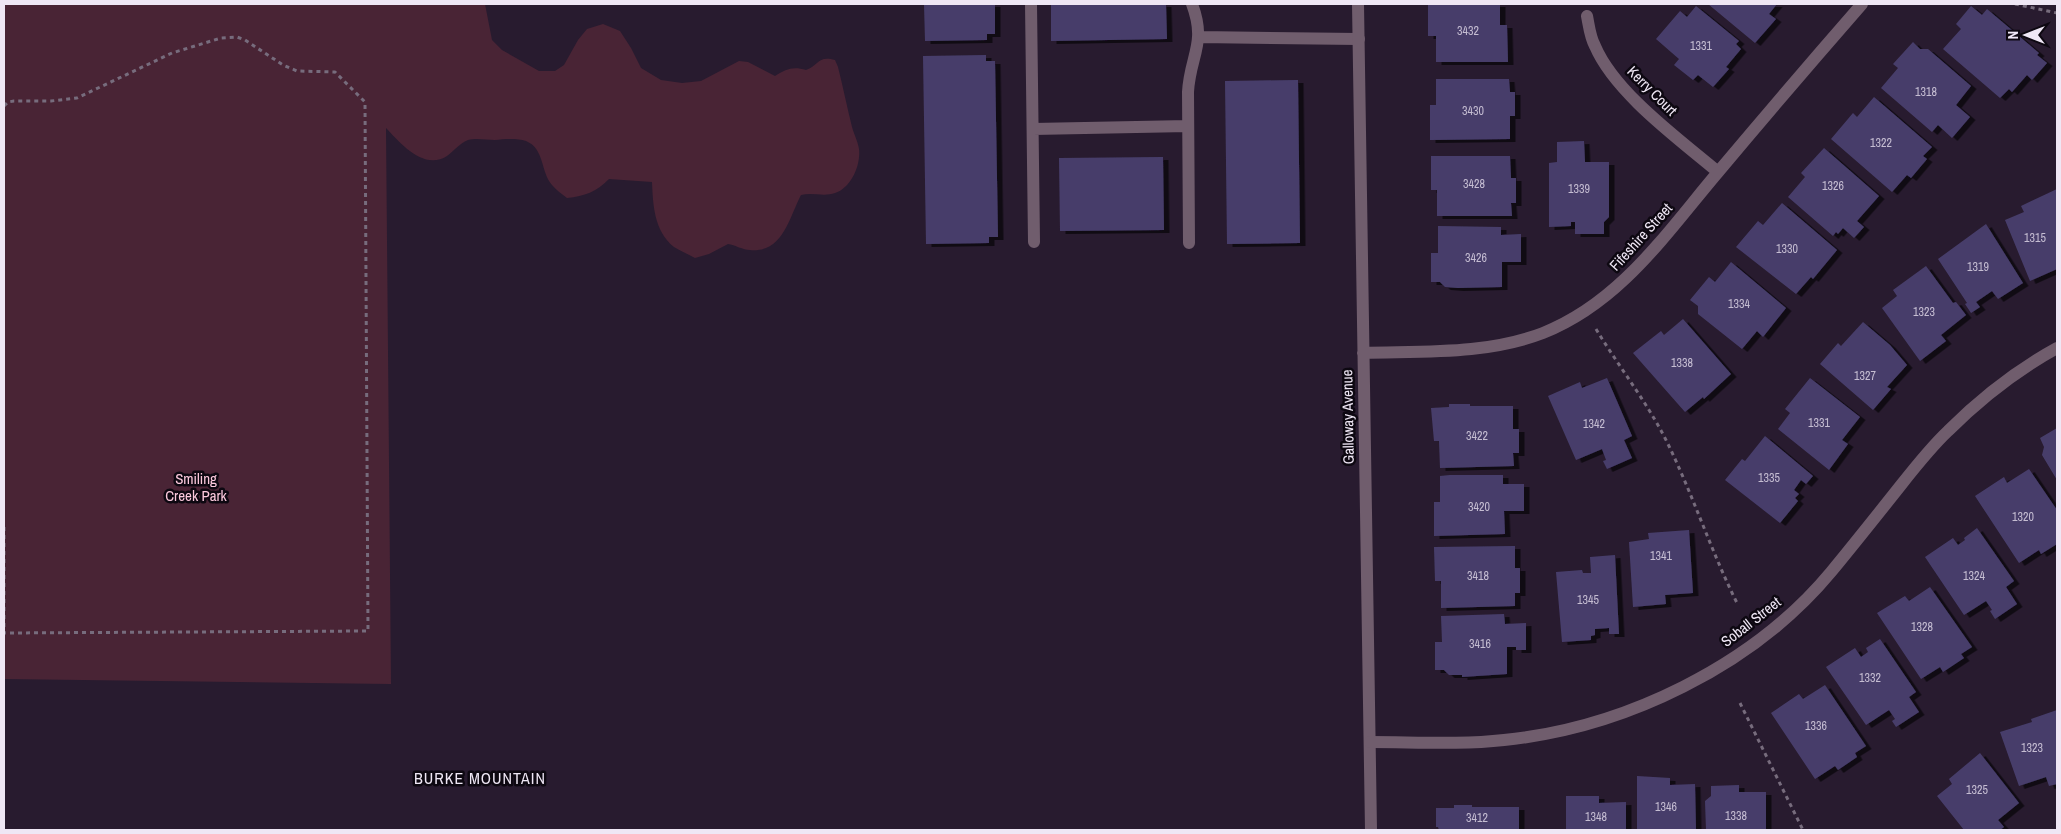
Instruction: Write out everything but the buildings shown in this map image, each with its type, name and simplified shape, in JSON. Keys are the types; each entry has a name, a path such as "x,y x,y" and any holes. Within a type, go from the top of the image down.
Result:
{"street":[{"path":"1031,4 1034,242"},
{"path":"1189,243 1188,82 1199,37 1197,18 1192,4"},
{"name":"Galloway Avenue","path":"1358,4 1371,830"},
{"name":"Fifeshire Street","path":"1363,353 1446,352 1497,346 1543,333 1566,323 1585,310 1630,277 1655,250 1718,172 1862,4"},
{"name":"Kerry Court","path":"1587,16 1594,45 1614,76 1661,124 1718,172"},
{"path":"1199,37 1245,36 1284,39 1359,39"},
{"path":"1033,128 1188,126"},
{"name":"Soball Street","path":"1370,742 1470,743 1546,734 1592,723 1634,709 1676,690 1717,668 1755,643 1789,614 1828,575 1947,431 2008,379 2057,348"}],"path":[{"path":"2015,4 2057,13"},
{"path":"4,106 8,102 14,101 51,101 77,98 172,52 202,42 230,37 245,40 282,65 297,71 335,72 365,102 368,631 4,633 4,523"},
{"path":"1585,310 1653,416 1668,443 1715,556 1737,603"},
{"path":"1740,703 1802,830"}],"green space":[{"name":"Smiling Creek Park","path":"4,4 485,4 492,40 502,50 539,71 555,71 564,65 578,40 587,29 603,24 620,31 641,68 661,80 682,83 701,81 739,61 748,62 775,76 790,69 806,70 825,59 835,60 858,146 857,169 846,186 835,193 801,195 783,232 770,246 750,250 728,244 709,254 695,258 674,247 662,233 654,208 652,182 609,179 590,193 567,198 552,185 536,149 526,141 519,139 468,140 447,156 438,160 430,160 421,158 413,153 386,128 391,684 4,679"}],"district":[{"name":"BURKE MOUNTAIN","path":"480,778"}]}
